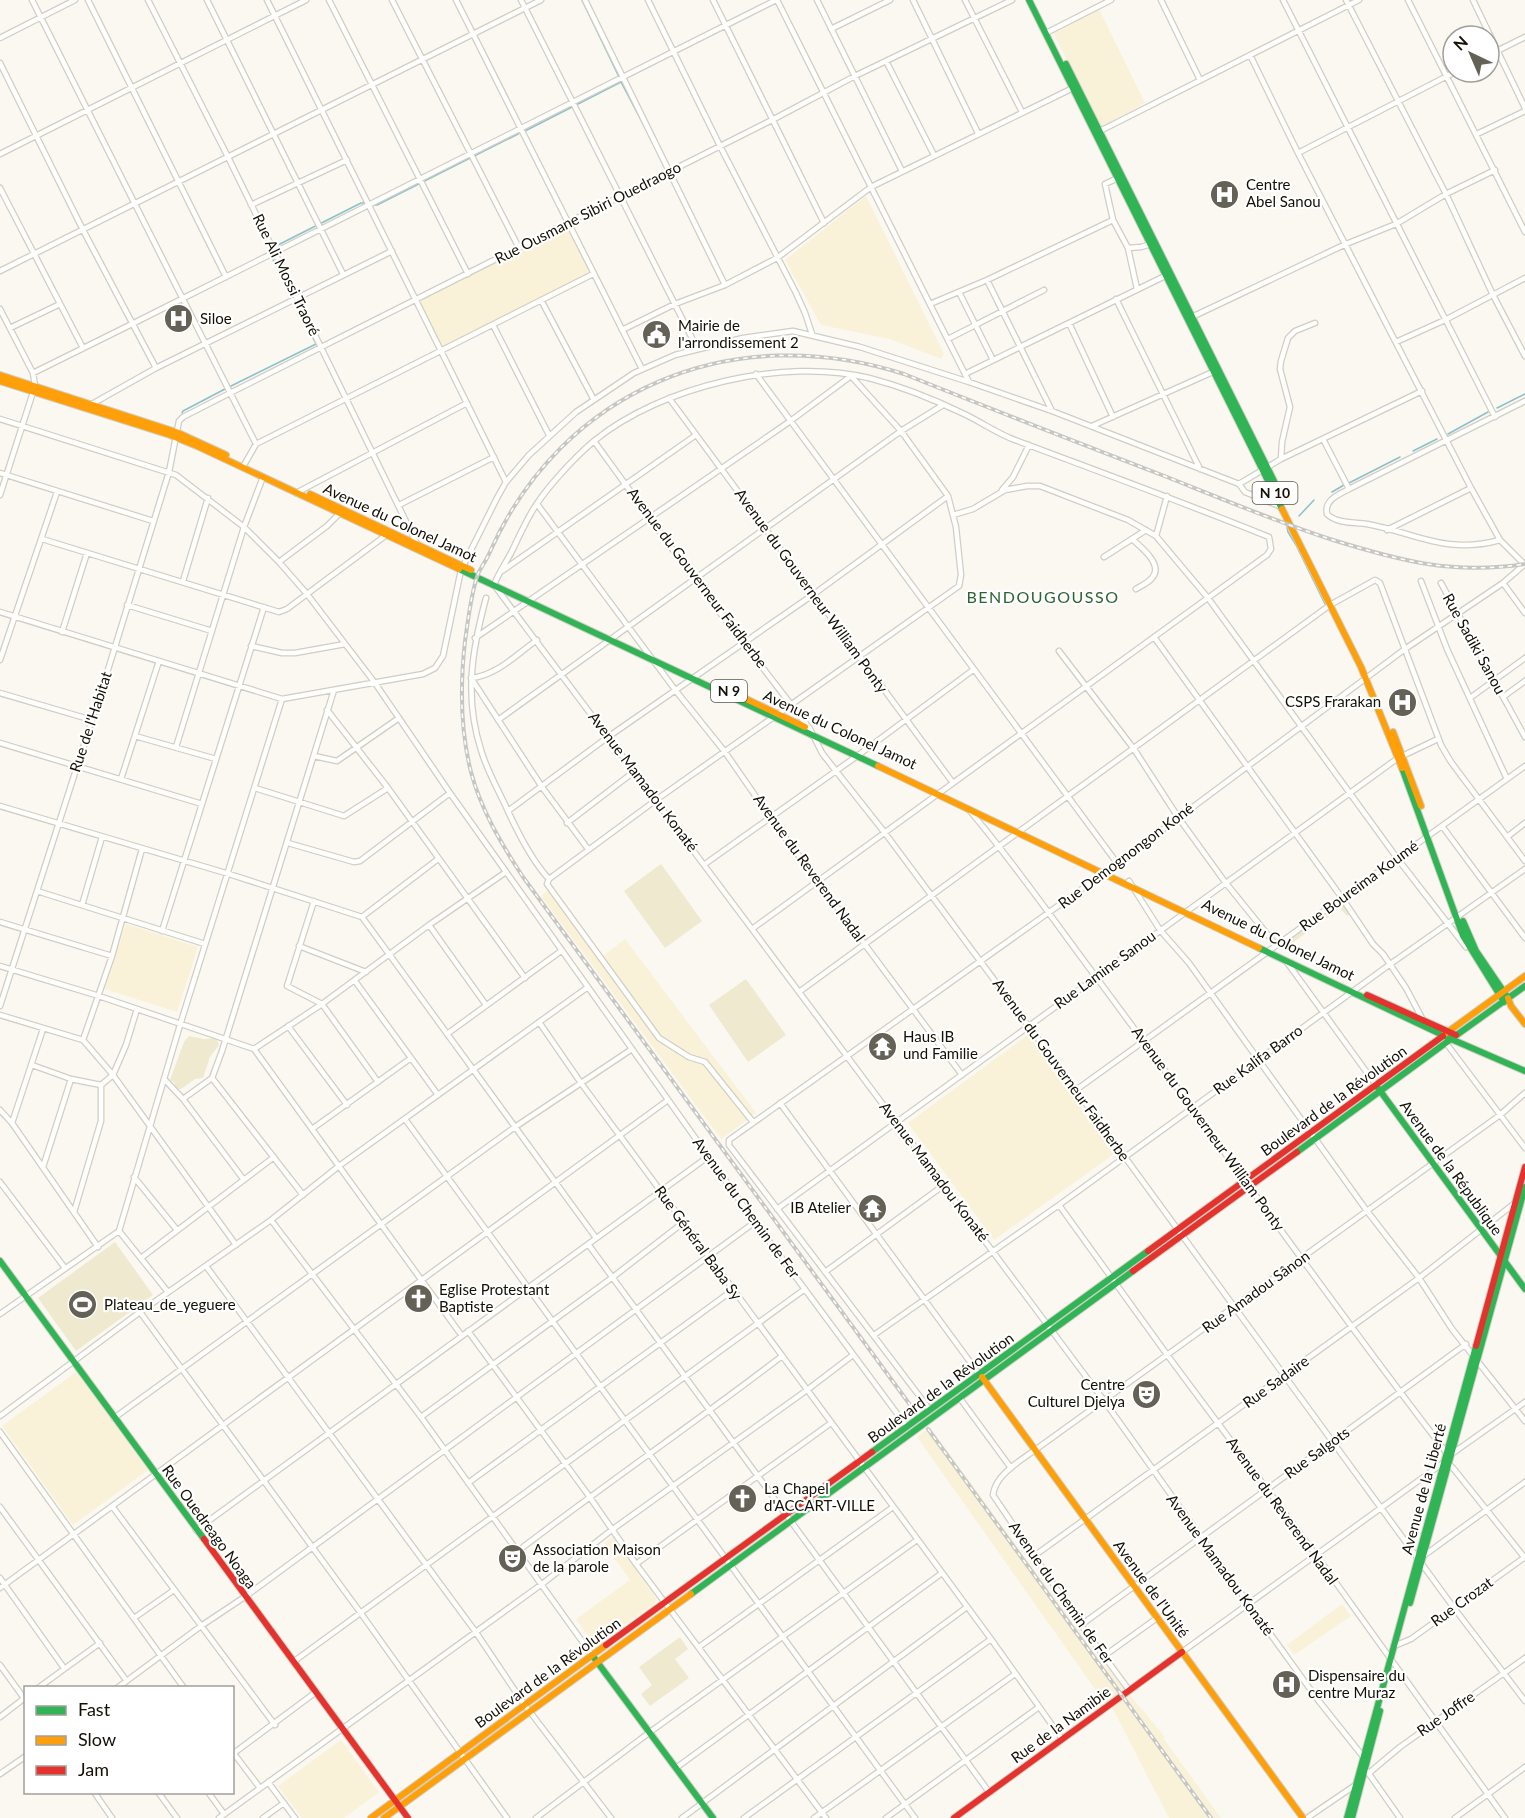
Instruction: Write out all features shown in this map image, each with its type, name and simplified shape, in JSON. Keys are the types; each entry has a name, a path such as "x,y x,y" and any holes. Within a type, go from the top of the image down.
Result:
{"main road":[{"name":"N 10","path":"1029,0 1048,32 1169,273 1368,677 1401,757 1472,953 1525,1024"},
{"name":"N 10","path":"1034,0 1073,88 1098,132"},
{"name":"N 10","path":"1169,273 1194,316 1217,370"},
{"name":"Avenue du Colonel Jamot","path":"0,375 176,435"},
{"name":"Avenue du Colonel Jamot","path":"0,381 92,404 176,435 650,654 1129,882 1187,912"},
{"name":"Avenue du Colonel Jamot","path":"244,466 263,477 298,491"},
{"name":"N 10","path":"1266,468 1283,509 1332,604"},
{"name":"Avenue du Colonel Jamot","path":"341,512 385,536 419,549"},
{"name":"Avenue du Colonel Jamot","path":"613,638 655,661 695,677"},
{"name":"Avenue du Colonel Jamot","path":"940,793 1020,831"},
{"name":"Avenue du Colonel Jamot","path":"1105,872 1134,888 1271,949 1354,992 1525,1071"},
{"name":"N 10","path":"1459,917 1503,997"},
{"name":"Boulevard de la Révolution","path":"371,1818 466,1759 731,1566 792,1521 907,1427 981,1377 1449,1037 1503,997 1525,976"},
{"name":"Boulevard de la Révolution","path":"1503,997 1525,986"},
{"name":"Avenue de la République","path":"1378,1088 1525,1288"},
{"name":"Avenue de la Liberté","path":"1503,1258 1525,1167"},
{"name":"Avenue de la Liberté","path":"1347,1818 1365,1771 1366,1760 1449,1453 1525,1187"},
{"name":"Rue Ouedreago Noaga","path":"0,1261 408,1818"},
{"name":"Boulevard de la Révolution","path":"384,1818 397,1803 524,1704 786,1514 959,1397 981,1377"},
{"name":"Avenue de l'Unité","path":"981,1377 1305,1818"},
{"name":"Rue de la Namibie","path":"954,1818 1182,1652"},
{"path":"592,1655 713,1818"},
{"name":"Avenue de la Liberté","path":"1353,1818 1359,1783"}],"street":[{"path":"32,0 256,444"},
{"path":"0,38 75,0"},
{"path":"88,0 226,277"},
{"name":"Rue Ali Mossi Traoré","path":"148,0 374,452 419,549"},
{"path":"207,0 343,274"},
{"path":"267,0 506,482"},
{"path":"0,154 306,0"},
{"path":"329,0 468,274"},
{"path":"392,0 519,248"},
{"path":"456,0 642,369"},
{"path":"521,0 697,348"},
{"path":"0,272 541,0"},
{"path":"585,0 725,285"},
{"path":"648,0 805,313 812,334"},
{"path":"712,0 825,223"},
{"path":"33,373 777,0 969,382"},
{"path":"817,0 902,171"},
{"path":"831,28 890,0"},
{"path":"913,0 978,133"},
{"path":"965,0 1022,112"},
{"name":"Rue Ousmane Sibiri Ouedraogo","path":"176,435 179,421 183,417 855,76 1012,0"},
{"path":"1048,32 1111,0"},
{"path":"1161,0 1200,80"},
{"path":"1283,0 1495,417"},
{"path":"1098,132 1298,31 1347,3 1359,0"},
{"path":"1408,0 1441,64"},
{"path":"1473,0 1485,24"},
{"path":"1347,3 1446,194 1493,295 1525,356"},
{"path":"1501,49 1525,37"},
{"path":"1250,55 1471,488 1500,540 1525,564"},
{"path":"1477,134 1525,110 1501,58"},
{"path":"886,61 934,155"},
{"path":"0,63 83,230 156,368"},
{"path":"1298,153 1441,79"},
{"path":"1451,84 1525,232"},
{"path":"622,330 675,304 725,285 777,258 871,187 1073,88"},
{"path":"251,205 347,160"},
{"path":"1194,316 1346,244 1396,224 1446,194 1496,170"},
{"path":"1120,177 1105,184 1113,220 1128,248 1137,289"},
{"path":"0,188 82,348"},
{"path":"930,304 987,280 1113,220"},
{"path":"1128,248 1153,243"},
{"path":"92,404 156,368 392,251"},
{"path":"965,374 1169,273"},
{"path":"244,466 256,444 593,274"},
{"path":"1396,342 1445,320 1525,278"},
{"path":"987,280 1052,411"},
{"path":"948,339 1044,290"},
{"path":"959,292 993,360"},
{"path":"1116,299 1200,470"},
{"path":"541,300 594,400"},
{"path":"10,328 60,304"},
{"path":"0,309 33,373 34,388 0,495"},
{"path":"1069,323 1113,417"},
{"path":"1281,459 1282,442 1290,407 1280,369 1281,361 1288,338 1294,331 1315,323"},
{"path":"493,325 549,435"},
{"path":"0,612 282,699 423,674 441,661 462,568 486,518 506,482 549,435 594,400 642,369 697,348 793,331 870,350 1052,411 1239,484 1245,492 1275,503 1283,509"},
{"path":"1092,426 1217,370"},
{"path":"495,583 537,504 594,441 619,424 669,398 756,374 780,372 830,372 867,378 897,387 962,413 1029,445 1269,537 1271,549 1267,555 752,929"},
{"path":"756,374 789,422 1116,863"},
{"path":"475,638 789,422 851,376"},
{"path":"753,1122 705,1062 689,1057 659,1038 547,884 549,879 588,849 958,586 960,581 953,515 948,496 901,431 851,376"},
{"path":"1239,484 1281,459 1422,391"},
{"name":"Avenue du Gouverneur William Ponty","path":"669,398 953,783"},
{"path":"1500,540 1473,546 1433,543 1330,517 1326,511 1327,504 1349,489 1525,401"},
{"path":"298,491 467,403"},
{"path":"498,720 901,431 943,405"},
{"path":"0,419 169,472 187,482 244,527 279,562 308,594 375,683"},
{"name":"Rue de l'Habitat","path":"0,1006 169,472 176,435"},
{"path":"501,572 696,435"},
{"path":"1323,439 1349,489"},
{"name":"Avenue du Gouverneur Faidherbe","path":"594,441 694,579 811,732 836,771 885,832 1077,1090 1454,1608 1525,1701"},
{"path":"953,515 973,510 1000,492 1013,477 1029,445"},
{"path":"399,505 494,457"},
{"path":"0,474 153,521"},
{"path":"176,747 244,527 263,477"},
{"path":"1000,492 1027,486 1051,489 1128,520 1156,536 1208,598 1397,858 1447,925 1472,953"},
{"path":"1387,530 1471,488"},
{"path":"0,660 57,492"},
{"path":"508,811 608,737 814,594 948,496"},
{"path":"1156,536 1167,496"},
{"path":"183,581 208,498"},
{"path":"537,504 650,654"},
{"path":"279,562 327,526 341,512"},
{"path":"1104,557 1146,530"},
{"path":"42,539 283,611 385,536"},
{"path":"1132,539 1151,559 1155,567 1152,579 1136,589"},
{"path":"62,632 87,553"},
{"name":"Rue Demognongon Koné","path":"729,1145 729,1139 1049,913 1405,649 1503,583 1525,564"},
{"path":"799,992 1332,604 1377,580 1438,739 1478,799 1525,861"},
{"path":"1421,581 1447,649 1507,779"},
{"name":"Avenue Mamadou Konaté","path":"495,583 1105,1402 1200,1538 1366,1760"},
{"name":"Rue Sadiki Sanou","path":"1441,583 1525,737"},
{"path":"1503,583 1525,613"},
{"path":"486,598 475,638 471,678 472,715 481,750 515,828 549,879"},
{"path":"127,605 212,631"},
{"path":"162,931 264,607"},
{"path":"1154,637 1373,944 1383,954 1406,988 1423,1024"},
{"path":"471,678 483,677 537,640"},
{"path":"251,646 282,653 295,653 345,644"},
{"path":"1059,651 1134,749 1178,817 1271,949"},
{"name":"Avenue du Reverend Nadal","path":"650,654 676,691 725,752 770,817 962,1075"},
{"path":"1470,698 1525,658"},
{"path":"122,778 159,661"},
{"path":"705,864 859,755 973,670"},
{"path":"471,678 542,787 588,849"},
{"name":"Avenue du Chemin de Fer","path":"375,683 561,951 755,1222 907,1427"},
{"path":"1503,697 1524,683"},
{"path":"183,1099 212,1078 288,843 334,690"},
{"path":"0,693 92,720"},
{"path":"0,1314 119,1232 180,1025 282,699"},
{"path":"327,710 468,897 525,978"},
{"path":"314,756 335,762 399,718"},
{"path":"135,736 216,759"},
{"name":"Rue Lamine Sanou","path":"777,1209 1349,793 1401,757 1438,739"},
{"path":"0,743 202,804"},
{"name":"Rue Boureima Koumé","path":"1077,1090 1525,766"},
{"path":"567,823 635,771"},
{"path":"255,788 344,816 388,789"},
{"path":"288,843 358,862 450,793"},
{"path":"0,806 229,874 362,917 596,1238"},
{"name":"Avenue du Gouverneur William Ponty","path":"968,808 1000,846 1400,1392 1449,1453"},
{"path":"1507,837 1525,823"},
{"path":"1442,826 1525,938"},
{"path":"82,905 102,837"},
{"path":"83,1040 99,996 142,849"},
{"path":"362,917 438,859"},
{"name":"Rue Kalifa Barro","path":"874,1335 1059,1205 1525,868"},
{"path":"254,1049 355,981 429,925 506,872"},
{"path":"1129,882 1160,930 1177,947 1366,1211 1419,1278 1452,1329 1525,1421"},
{"path":"37,891 206,944"},
{"path":"314,901 287,987 322,1004 378,1082"},
{"path":"0,922 111,956"},
{"path":"429,925 486,1005"},
{"path":"299,946 366,972"},
{"path":"447,1034 561,951"},
{"path":"1285,958 1378,1088"},
{"path":"0,966 99,996 254,1049 462,1336"},
{"path":"355,981 438,1095"},
{"path":"0,1416 140,1312 271,1220 339,1166 588,987"},
{"path":"101,1086 114,1076 137,1009"},
{"path":"0,1015 83,1040 114,1076 236,1245"},
{"name":"Rue Général Baba Sy","path":"539,1022 581,1083 991,1639 1062,1739"},
{"path":"288,1026 347,1105"},
{"path":"12,1123 43,1029"},
{"path":"1449,1037 1525,1149"},
{"path":"114,1418 515,1127 632,1049"},
{"path":"312,1129 411,1058"},
{"path":"32,1065 71,1079 101,1086"},
{"path":"212,1078 303,1195"},
{"path":"43,1167 71,1079"},
{"path":"165,1080 183,1099 244,1180"},
{"path":"74,1212 101,1121 101,1086"},
{"name":"Rue Amadou Sânon","path":"993,1495 997,1483 1011,1468 1432,1164 1525,1093"},
{"path":"2,1586 222,1425 289,1379 668,1100"},
{"path":"780,1103 981,1377"},
{"path":"0,1110 12,1123 98,1247"},
{"path":"405,1119 915,1818"},
{"name":"Avenue du Chemin de Fer","path":"729,1145 930,1410"},
{"path":"196,1530 709,1155"},
{"path":"141,1258 274,1157"},
{"path":"134,1177 177,1230"},
{"path":"0,1182 65,1268"},
{"path":"825,1272 944,1185"},
{"name":"Rue Sadaire","path":"1034,1556 1419,1278 1515,1203"},
{"name":"Avenue du Reverend Nadal","path":"1059,1205 1316,1555 1505,1818"},
{"path":"271,1220 396,1383 592,1655"},
{"path":"421,1417 613,1277 684,1222"},
{"path":"119,1686 312,1548 755,1222"},
{"path":"119,1232 168,1292"},
{"path":"588,1244 989,1792"},
{"path":"206,1266 428,1565 524,1704 611,1818"},
{"path":"293,1662 805,1289"},
{"path":"468,1483 733,1290"},
{"path":"140,1312 360,1612 507,1818"},
{"path":"468,1331 636,1564 826,1818"},
{"name":"Rue Salgots","path":"1081,1625 1466,1344"},
{"path":"219,1818 853,1355"},
{"path":"518,1551 589,1496 711,1411 782,1356"},
{"path":"959,1397 1011,1468"},
{"path":"1449,1453 1525,1402"},
{"path":"636,1564 831,1423"},
{"path":"0,1432 182,1686"},
{"path":"1182,1652 1381,1507 1446,1464 1525,1558"},
{"path":"1420,1559 1525,1482"},
{"name":"Avenue du Chemin de Fer","path":"993,1495 1081,1625 1129,1690"},
{"path":"112,1506 275,1725"},
{"path":"0,1507 126,1680"},
{"path":"699,1647 893,1507"},
{"path":"536,1818 650,1732 917,1540"},
{"name":"Rue Crozat","path":"1397,1645 1411,1639 1525,1558"},
{"path":"676,1768 942,1573"},
{"path":"0,1578 2,1586 64,1668"},
{"path":"134,1618 174,1590"},
{"path":"682,1818 967,1607"},
{"path":"1104,1656 1157,1618"},
{"path":"744,1818 991,1639"},
{"path":"41,1686 100,1643"},
{"name":"Rue Joffre","path":"1365,1771 1525,1658"},
{"path":"0,1665 24,1698"},
{"path":"814,1818 1015,1674"},
{"path":"234,1751 275,1725 316,1692"},
{"path":"0,1717 24,1700"},
{"path":"886,1818 1039,1707"},
{"path":"234,1753 260,1788"},
{"path":"0,1774 24,1757"},
{"path":"1455,1818 1525,1767"},
{"path":"1365,1771 1400,1818"},
{"path":"268,1782 295,1818"},
{"path":"1305,1818 1359,1783"},
{"path":"95,1794 112,1818"},
{"path":"159,1794 177,1818"},
{"path":"209,1794 224,1814"},
{"path":"263,1818 284,1803"}],"shaded area":[{"path":"1099,9 1145,103 1101,127 1053,32"},
{"path":"866,196 944,354 941,359 890,339 821,325 785,260"},
{"path":"568,222 593,274 442,350 417,299"},
{"path":"661,864 702,921 665,948 624,891"},
{"path":"552,887 603,956 625,939 756,1113 721,1139 541,896"},
{"path":"1342,899 1351,913 1347,916 1340,908 1288,946 1284,940"},
{"path":"126,924 198,947 177,1012 105,989"},
{"path":"746,979 786,1035 748,1062 709,1005"},
{"path":"1028,1035 1114,1154 994,1240 908,1123"},
{"path":"189,1036 204,1039 216,1038 219,1045 210,1057 203,1078 195,1079 181,1089 174,1088 175,1083 170,1080 184,1042"},
{"path":"115,1242 153,1295 76,1351 38,1298"},
{"path":"76,1372 148,1470 73,1525 2,1426"},
{"path":"930,1427 1098,1657 1165,1737 1163,1738 1221,1818 1169,1818 1114,1711 1102,1699 917,1437"},
{"path":"613,1537 658,1601 595,1646 576,1619 630,1580 604,1543"},
{"path":"1342,1604 1351,1616 1294,1655 1287,1645"},
{"path":"680,1637 688,1649 675,1659 689,1678 650,1706 641,1694 652,1685 639,1667"},
{"path":"341,1740 379,1792 344,1818 302,1818 278,1786"}],"waterway":[{"path":"582,0 619,77"},
{"path":"621,82 651,139"},
{"path":"525,131 621,82"},
{"path":"374,205 520,133"},
{"path":"274,247 361,203 367,203"},
{"path":"229,387 316,344 269,252 270,249"},
{"path":"182,413 225,389"},
{"path":"1497,408 1525,394"},
{"path":"1448,434 1488,412"},
{"path":"1413,451 1437,439"},
{"path":"1349,483 1400,457"},
{"path":"1332,492 1344,485"},
{"path":"1299,516 1314,500"},
{"path":"1287,527 1325,604"}],"railway":[{"path":"916,1413 523,877 500,840 480,800 467,756 463,724 462,674 465,641 478,574 521,496 561,448 607,410 660,381 717,363 777,356 840,359 904,374 1270,518 1358,548 1405,560 1451,567 1499,567 1525,564"},
{"path":"928,1429 1211,1818"}],"traffic: fast":[{"path":"1029,0 1282,509"},
{"path":"1066,64 1274,481"},
{"path":"459,569 878,766"},
{"path":"1402,768 1463,936 1504,1002"},
{"path":"1463,921 1476,951 1508,998"},
{"path":"1259,948 1451,1039 1525,986"},
{"path":"1297,1152 1451,1039 1525,1071"},
{"path":"1378,1088 1525,1289"},
{"path":"1410,1603 1525,1187"},
{"path":"872,1452 1148,1251"},
{"path":"0,1261 204,1539"},
{"path":"691,1594 1133,1271"},
{"path":"1347,1818 1476,1346"},
{"path":"592,1655 713,1818"},
{"path":"1352,1818 1380,1711"}],"traffic: slow":[{"path":"0,375 176,432 226,455"},
{"path":"0,381 170,435 197,446 459,569"},
{"path":"310,494 471,570"},
{"path":"1282,509 1361,667 1402,768"},
{"path":"742,697 805,727"},
{"path":"1393,732 1421,806"},
{"path":"878,766 1259,948"},
{"path":"1445,1034 1525,976"},
{"path":"1508,998 1511,1006 1525,1024"},
{"path":"982,1377 1303,1818"},
{"path":"384,1818 691,1594"},
{"path":"371,1818 606,1645"}],"traffic: jam":[{"path":"1367,995 1456,1035"},
{"path":"1148,1251 1443,1036"},
{"path":"1133,1271 1297,1152"},
{"path":"1476,1346 1525,1167"},
{"path":"606,1645 872,1452"},
{"path":"204,1539 408,1818"},
{"path":"954,1818 1182,1652"}],"place":[{"name":"Centre Abel Sanou","path":"1225,194"},
{"name":"Siloe","path":"179,319"},
{"name":"Mairie de l'arrondissement 2","path":"657,335"},
{"name":"CSPS Frarakan","path":"1402,702"},
{"name":"Haus IB und Familie","path":"882,1046"},
{"name":"IB Atelier","path":"872,1208"},
{"name":"Eglise Protestant Baptiste","path":"418,1299"},
{"name":"Plateau_de_yeguere","path":"83,1305"},
{"name":"Centre Culturel Djelya","path":"1146,1394"},
{"name":"La Chapel d'ACCART-VILLE","path":"743,1498"},
{"name":"Association Maison de la parole","path":"512,1559"},
{"name":"Dispensaire du centre Muraz","path":"1287,1685"}],"district":[{"name":"BENDOUGOUSSO","path":"1043,597"}]}
